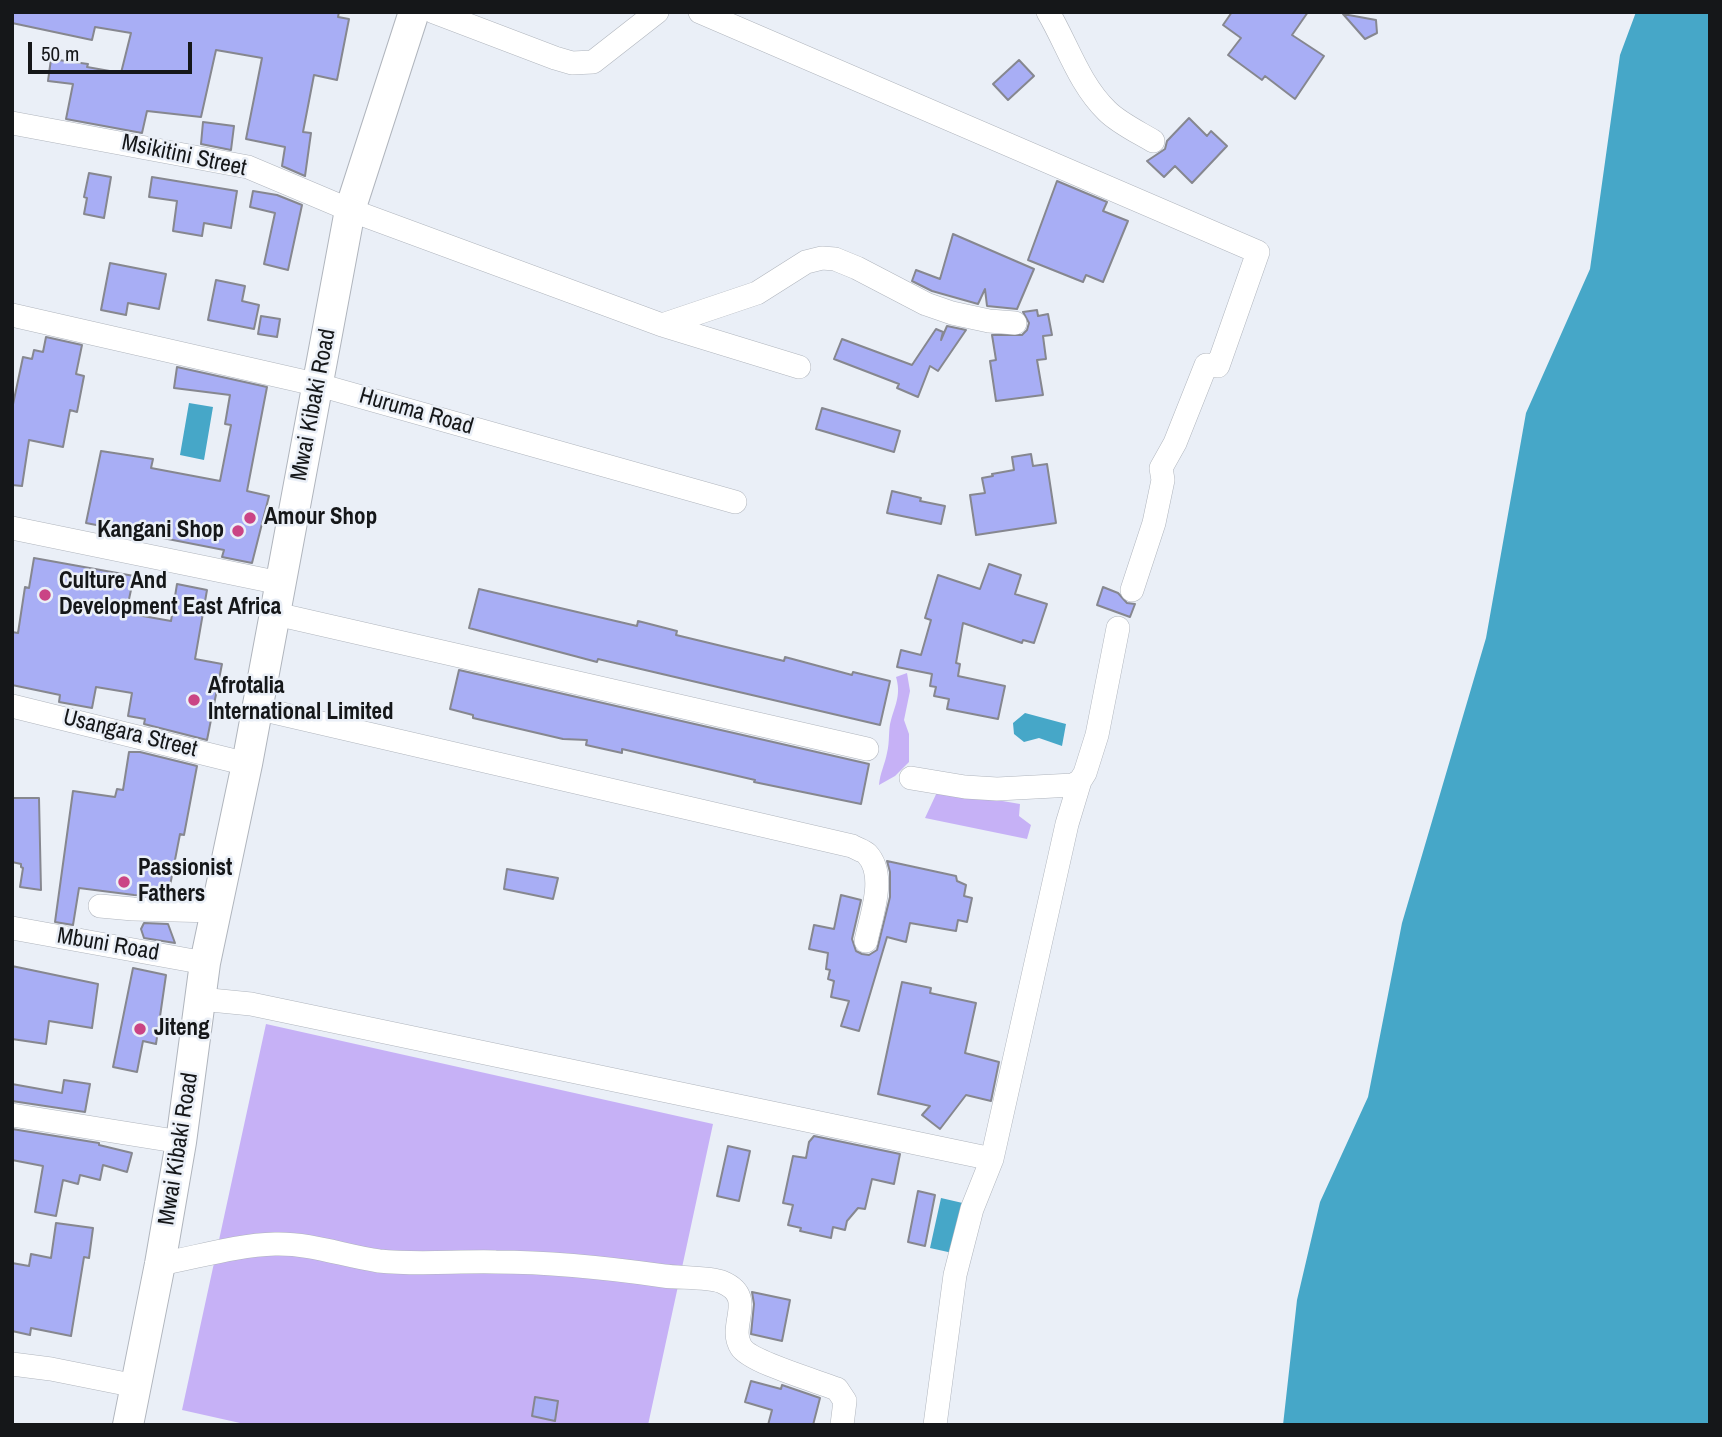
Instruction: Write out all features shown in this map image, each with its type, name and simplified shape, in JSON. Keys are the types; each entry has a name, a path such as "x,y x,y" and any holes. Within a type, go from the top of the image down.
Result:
{"main road":[{"name":"Mwai Kibaki Road","path":"128,1425 181,1142 205,963 276,614 350,210 414,12"}],"street":[{"path":"434,12 555,58 583,64 593,62 657,12"},
{"path":"700,12 1258,252 1219,366 1206,365 1175,443 1161,468 1163,480 1154,523 1132,590"},
{"path":"1048,12 1061,33 1073,63 1108,113 1153,141"},
{"name":"Msikitini Street","path":"12,123 248,167 350,210 662,325 799,367"},
{"path":"662,325 757,293 806,262 822,258 835,259 857,268 926,304 952,313 989,321 1015,323"},
{"name":"Huruma Road","path":"12,315 319,385 735,502"},
{"path":"12,528 280,583"},
{"path":"276,614 867,750"},
{"path":"935,1425 955,1276 972,1209 992,1159 1067,824 1097,735 1118,628"},
{"name":"Usangara Street","path":"12,706 247,764"},
{"path":"256,708 852,846 866,853 874,866 877,884 866,941"},
{"path":"911,778 997,789 1049,784 1073,785 1080,781"},
{"path":"100,906 216,911"},
{"name":"Mbuni Road","path":"12,928 205,963"},
{"path":"200,999 251,1004 992,1159"},
{"path":"12,1115 181,1142"},
{"path":"160,1264 274,1244 299,1245 379,1261 551,1264 712,1279 723,1283 738,1295 741,1306 737,1338 741,1348 754,1358 837,1389 845,1401 842,1425"},
{"path":"12,1364 136,1386"}],"shaded area":[{"path":"907,673 910,691 904,720 909,734 909,762 895,776 879,785 897,698 896,677"},
{"path":"938,790 1020,804 1019,816 1031,825 1027,839 925,818"},
{"path":"266,1024 713,1124 648,1425 249,1425 182,1410"}],"water":[{"path":"1636,12 1710,12 1710,1425 1283,1425 1297,1300 1320,1202 1368,1097 1402,923 1486,638 1526,413 1590,269 1620,55"},
{"path":"189,403 213,407 204,460 180,455"},
{"path":"1025,713 1066,724 1062,746 1039,738 1024,742 1014,734 1013,723"},
{"path":"941,1198 967,1204 957,1254 930,1248"}],"building":[{"path":"12,12 339,12 338,17 349,19 337,80 314,75 303,132 311,133 305,176 282,166 285,147 246,139 262,58 216,50 201,117 147,111 142,133 66,119 73,84 48,81 51,59 88,64 87,67 121,73 131,33 95,27 92,40 12,23"},
{"path":"1232,12 1308,12 1292,35 1324,56 1295,99 1265,76 1262,80 1228,55 1241,38 1223,25"},
{"path":"1343,14 1376,20 1377,33 1365,39"},
{"path":"1019,60 1034,76 1008,100 993,84"},
{"path":"1189,118 1207,136 1211,131 1227,146 1192,183 1175,166 1164,177 1147,161 1165,149 1167,141"},
{"path":"203,122 234,126 231,150 201,144"},
{"path":"89,173 111,177 104,218 84,214"},
{"path":"152,177 237,191 231,228 204,223 202,236 173,231 177,201 149,197"},
{"path":"1057,181 1107,202 1103,211 1128,221 1103,282 1086,275 1083,282 1028,260"},
{"path":"253,191 277,195 302,205 288,270 264,264 275,213 250,207"},
{"path":"953,234 1034,269 1017,309 987,306 985,289 978,304 932,291 912,281 916,270 940,279"},
{"path":"110,263 166,274 159,309 128,303 126,315 101,310"},
{"path":"216,280 245,286 242,301 259,305 254,329 208,320"},
{"path":"1037,310 1038,316 1048,314 1052,335 1043,336 1046,359 1037,360 1043,395 996,401 990,361 996,360 992,335 1022,335 1029,323 1023,312"},
{"path":"261,316 280,319 277,337 258,334"},
{"path":"947,326 966,330 938,371 930,366 918,397 897,388 899,384 834,359 842,339 912,365 936,329 943,332 941,340"},
{"path":"46,337 82,345 76,374 84,376 77,412 70,410 63,447 29,440 22,486 12,485 12,409 23,357 32,359 34,350 43,352"},
{"path":"177,367 267,387 247,491 269,496 252,563 222,557 224,550 86,523 101,451 153,459 151,468 220,481 231,425 225,424 230,395 174,388"},
{"path":"822,408 900,431 894,452 816,429"},
{"path":"1031,454 1033,466 1047,464 1056,523 976,535 970,495 985,493 982,478 1014,470 1012,457"},
{"path":"892,491 945,506 941,524 887,513"},
{"path":"34,558 134,576 126,613 171,621 177,584 207,590 195,659 222,664 207,740 144,724 145,719 128,716 132,693 96,687 92,708 59,702 60,695 12,685 12,632 18,633 25,587 29,588"},
{"path":"989,564 1021,575 1015,594 1047,604 1034,643 1023,640 1022,643 963,623 956,663 960,664 958,676 1005,686 998,719 947,709 949,699 934,696 936,687 930,686 932,674 897,667 901,650 921,655 931,620 925,618 938,575 980,589"},
{"path":"1103,587 1118,593 1127,603 1135,604 1130,617 1097,605"},
{"path":"479,589 637,626 638,621 677,631 676,635 784,661 785,657 852,675 853,672 890,681 880,725 598,659 597,662 469,628"},
{"path":"459,670 869,764 861,804 754,782 755,780 622,749 622,753 586,745 587,740 563,739 473,718 473,715 450,709"},
{"path":"129,752 140,752 197,766 184,835 180,834 168,896 79,888 73,925 55,922 73,791 115,797 117,789 123,790"},
{"path":"12,798 39,798 41,890 20,887 23,868 21,864 12,862"},
{"path":"887,861 956,876 957,881 966,885 964,896 972,898 967,922 958,920 956,931 910,923 906,942 887,937 859,1031 841,1026 849,1001 831,997 834,981 828,979 828,953 809,949 814,925 834,929 841,895 861,900 852,939 856,951 869,955 877,950 890,897"},
{"path":"507,869 558,878 553,899 504,889"},
{"path":"144,923 168,924 175,943 144,938 141,929"},
{"path":"12,966 98,984 92,1028 49,1021 46,1044 12,1039"},
{"name":"Jiteng","path":"133,968 166,975 156,1044 143,1041 137,1072 113,1067"},
{"path":"902,982 931,988 930,993 976,1003 965,1053 999,1062 991,1101 966,1095 940,1129 922,1115 930,1106 878,1094"},
{"path":"64,1080 90,1084 85,1112 12,1101 12,1084 62,1093"},
{"path":"12,1129 99,1143 132,1153 127,1172 103,1165 100,1180 80,1175 78,1184 63,1180 56,1216 35,1212 43,1166 12,1160"},
{"path":"814,1136 900,1154 894,1184 872,1179 865,1209 858,1208 847,1221 845,1230 833,1227 831,1238 800,1231 801,1228 788,1225 793,1205 783,1203 793,1156 806,1158 809,1142"},
{"path":"728,1146 750,1151 739,1201 717,1196"},
{"path":"918,1191 935,1195 925,1246 908,1242"},
{"path":"56,1223 93,1228 89,1258 84,1257 71,1336 31,1328 30,1335 12,1331 12,1263 29,1266 31,1254 51,1258"},
{"path":"752,1292 790,1300 782,1341 751,1334 754,1304"},
{"path":"751,1381 781,1389 782,1385 820,1398 813,1425 768,1425 772,1410 745,1402"},
{"path":"535,1397 558,1401 555,1421 532,1416"}],"place":[{"name":"Amour Shop","path":"250,518"},
{"name":"Kangani Shop","path":"238,531"},
{"name":"Culture And Development East Africa","path":"45,595"},
{"name":"Afrotalia International Limited","path":"194,700"},
{"name":"Passionist Fathers","path":"124,882"},
{"name":"Jiteng","path":"140,1029"}]}
